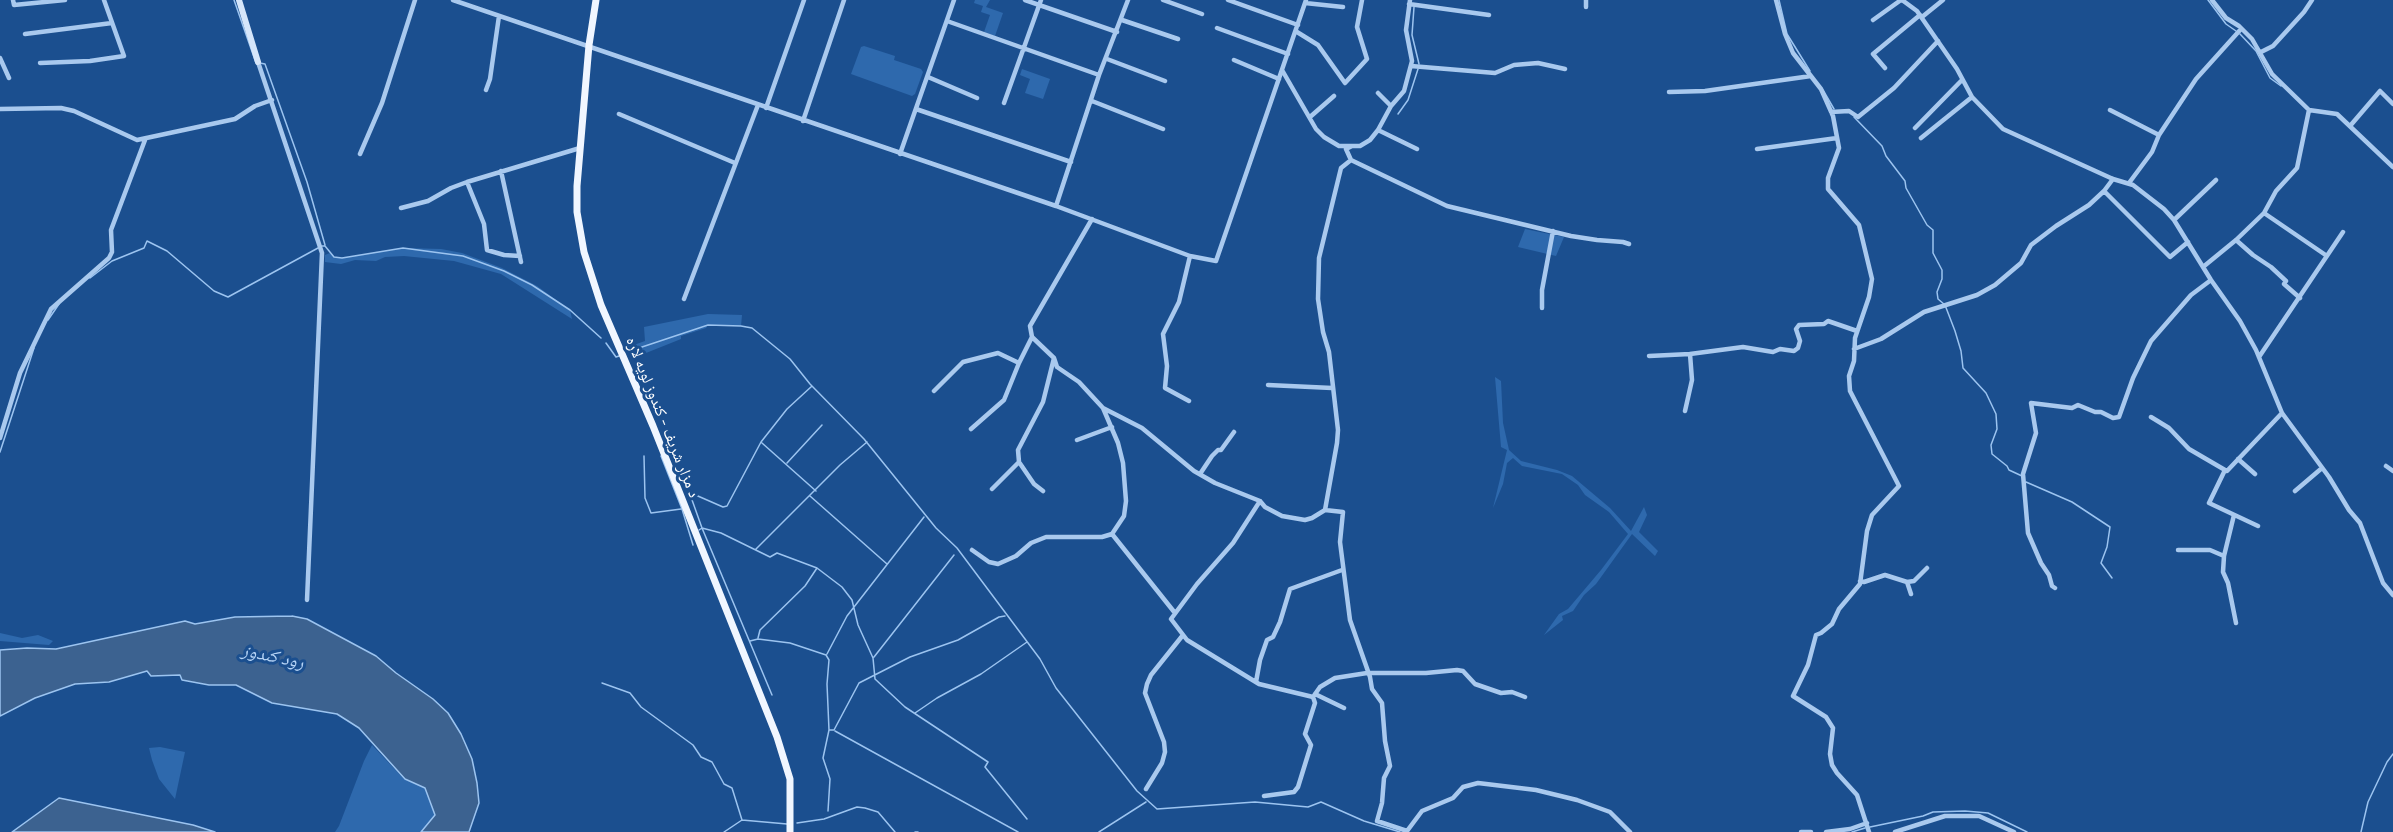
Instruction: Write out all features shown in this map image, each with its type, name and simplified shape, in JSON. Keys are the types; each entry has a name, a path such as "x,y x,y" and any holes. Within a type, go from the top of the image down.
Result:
{"main road":[{"name":"د مزار شریف - کندوز لویه لاره","path":"596,0 580,148 577,212 589,273 653,426 777,737 790,779 790,832"}],"street":[{"path":"13,0 14,5 65,0"},
{"path":"39,63 90,61 124,56 104,0"},
{"path":"239,0 322,253 308,600"},
{"path":"360,154 382,103 415,0"},
{"path":"453,0 1056,206 1190,256 1216,261 1306,2 1343,7"},
{"path":"766,108 804,0"},
{"path":"803,121 844,0"},
{"path":"900,154 954,0"},
{"path":"1025,0 1040,3 1117,32"},
{"path":"1056,206 1099,75 1128,0"},
{"path":"1163,0 1203,14"},
{"path":"1228,0 1298,25"},
{"path":"1297,32 1318,45 1345,83 1367,59 1357,27 1362,0"},
{"path":"1586,0 1586,7"},
{"path":"1776,0 1785,34 1793,53 1821,89 1831,111 1839,148 1828,178 1828,189 1859,225 1872,279 1869,297 1857,331 1854,360 1849,376 1850,391 1899,486 1872,515 1867,531 1860,581 1839,609 1832,624 1816,635 1808,665 1793,696 1826,717 1833,728 1830,754 1832,765 1857,795 1869,832"},
{"path":"1873,20 1901,0 1921,16 1972,97 2003,129 2113,179 2128,183 2145,193 2174,220 2211,280 2240,321 2259,357 2282,413 2360,523 2383,584 2393,595"},
{"path":"1885,68 1873,54 1943,0"},
{"path":"2212,0 2226,18 2252,39 2272,74 2309,110 2337,114 2393,167"},
{"path":"2261,52 2272,46 2304,12 2312,0"},
{"path":"1282,70 1316,129 1329,142 1339,146 1360,146 1370,140 1378,130 1391,106 1404,91 1411,66 1411,50 1406,30 1410,2 1420,6 1489,15"},
{"path":"1004,103 1040,3"},
{"path":"486,90 490,79 499,16"},
{"path":"1122,20 1178,39"},
{"path":"947,21 1099,75"},
{"path":"25,33 112,23"},
{"path":"1217,28 1288,54"},
{"path":"2128,183 2152,152 2159,135 2196,79 2241,29"},
{"path":"1831,111 1849,111 1858,117 1894,88 1938,41"},
{"path":"0,58 9,78"},
{"path":"1107,59 1165,81"},
{"path":"1234,60 1280,79"},
{"path":"1411,66 1495,73 1514,65 1538,63 1565,69"},
{"path":"1669,92 1705,91 1811,76"},
{"path":"928,77 977,98"},
{"path":"1915,128 1962,80"},
{"path":"2350,126 2380,91 2393,104"},
{"path":"1378,93 1391,106"},
{"path":"1310,117 1334,96"},
{"path":"1921,138 1972,97"},
{"path":"0,109 61,108 74,111 137,140 145,140 235,119 255,106 272,100"},
{"path":"1092,101 1164,129"},
{"path":"684,299 758,105"},
{"path":"916,109 1071,162"},
{"path":"2110,110 2159,135"},
{"path":"2203,267 2264,213 2276,191 2297,168 2309,110"},
{"path":"619,114 735,163"},
{"path":"1378,130 1417,149"},
{"path":"1757,149 1837,138"},
{"path":"0,438 20,373 51,309 109,258 112,252 111,230 145,140"},
{"path":"1352,146 1346,149 1351,159 1448,206 1553,231 1629,244"},
{"path":"401,208 428,201 467,182 580,148"},
{"path":"1325,510 1337,443 1329,352 1323,332 1318,299 1319,258 1341,168 1351,159"},
{"path":"501,171 521,262"},
{"path":"1854,349 1881,339 1924,312 1977,296 1995,285 2021,263 2031,245 2089,205 2113,179"},
{"path":"2174,220 2216,180"},
{"path":"467,182 484,224 487,250 504,255 520,256"},
{"path":"2104,191 2170,257 2188,242"},
{"path":"2264,213 2327,256"},
{"path":"971,429 1004,400 1032,338 1030,326 1092,219"},
{"path":"1542,308 1542,290 1553,231"},
{"path":"2259,357 2343,232"},
{"path":"2236,240 2271,267 2286,281 2284,284 2300,298"},
{"path":"1190,256 1179,302 1163,334 1167,366 1165,388 1190,401"},
{"path":"2055,588 2052,586 2049,575 2028,533 2024,474 2037,433 2031,403 2072,408 2078,405 2113,418 2119,417 2133,378 2151,341 2192,295 2211,280"},
{"path":"1649,356 1690,354 1743,347 1773,352 1780,349 1794,351 1798,348 1800,341 1796,329 1799,325 1824,324 1828,321 1857,331"},
{"path":"972,550 989,562 998,564 1016,556 1031,543 1046,537 1102,537 1112,534 1124,516 1126,501 1123,462 1112,427 1103,408 1079,382 1057,367 1054,358 1032,338"},
{"path":"934,391 963,362 998,353 1019,363"},
{"path":"1685,411 1692,380 1690,354"},
{"path":"1043,491 1034,484 1019,462 1018,450 1043,402 1054,358"},
{"path":"1268,385 1332,388"},
{"path":"1103,408 1142,428 1200,474 1215,483 1260,501 1265,507 1282,516 1305,520 1325,510 1343,512 1340,525 1342,570 1350,620 1372,689 1382,703 1385,741 1390,766 1384,778 1382,803 1377,821 1407,831 1422,811 1454,798 1463,787 1478,783 1536,789 1577,800 1610,812 1630,832"},
{"path":"2258,526 2209,503 2225,470 2227,471 2282,413"},
{"path":"2151,417 2169,428 2189,449 2225,470"},
{"path":"1077,440 1112,427"},
{"path":"1200,474 1212,456 1221,450 1234,432"},
{"path":"2238,459 2255,474"},
{"path":"992,489 1019,462"},
{"path":"2386,466 2393,471"},
{"path":"2295,491 2322,468"},
{"path":"1260,501 1233,543 1171,619 1187,640 1256,682 1314,696 1344,708"},
{"path":"2234,515 2224,556 2223,572 2230,590 2236,623"},
{"path":"1112,534 1175,613"},
{"path":"2178,550 2210,550 2224,556"},
{"path":"1860,581 1864,582 1885,574 1908,582 1914,581 1927,568"},
{"path":"1256,682 1260,660 1268,640 1273,637 1280,622 1290,589 1342,570"},
{"path":"1908,582 1911,594"},
{"path":"1146,789 1162,764 1165,752 1164,742 1145,693 1147,684 1151,675 1183,635"},
{"path":"1264,796 1294,792 1298,787 1311,745 1305,734 1315,702 1314,696 1320,687 1335,678 1367,673 1463,671 1475,684 1501,693 1512,692 1525,697"},
{"path":"1895,832 1945,816 1979,816 2014,832"},
{"path":"1826,832 1850,829 1867,823"},
{"path":"1801,832 1811,832"}],"shaded area":[{"path":"975,0 990,0 986,7 1003,13 995,36 984,32 990,15 981,12 983,6 974,3"},
{"path":"861,47 895,56 894,60 921,69 923,72 915,94 912,96 851,74"},
{"path":"1022,69 1050,79 1043,99 1025,93 1030,79 1020,75"},
{"path":"1525,229 1564,237 1556,256 1518,247"},
{"path":"403,248 441,249 462,253 502,268 537,286 570,310 572,319 501,274 454,261 404,256 385,257 376,261 355,260 341,264 325,262 325,255 330,253 334,257 342,258"},
{"path":"708,314 742,315 741,326 708,325 706,328 681,336 681,339 636,357 631,346 645,341 644,327"},
{"path":"1495,377 1501,381 1503,423 1509,450 1521,461 1572,476 1610,508 1631,531 1644,507 1647,515 1639,532 1658,551 1655,556 1632,534 1596,584 1584,595 1573,611 1562,616 1563,620 1544,635 1559,614 1568,609 1601,570 1628,534 1609,512 1585,495 1578,485 1562,474 1522,466 1513,458 1507,463 1503,484 1493,508 1507,450 1501,447"},
{"path":"0,633 22,638 38,635 53,641 49,645 0,641"},
{"path":"372,745 404,779 425,788 435,815 421,832 335,832"},
{"path":"160,747 185,752 175,799 159,779 152,760 149,748"}],"water":[{"name":"رود کندوز","path":"292,616 307,619 376,656 448,713 461,734 472,759 477,783 479,803 469,832 421,832 435,815 425,788 405,779 359,728 337,714 272,703 236,685 209,685 182,680 180,675 151,676 147,671 109,682 75,684 35,698 0,716 0,650 56,649 185,621 195,624 235,617"},
{"path":"59,798 193,825 215,832 12,832"}],"waterway":[{"path":"234,0 256,63"},
{"path":"1779,0 1787,34 1810,71"},
{"path":"2208,0 2226,24 2236,31"},
{"path":"1414,7 1412,35 1419,64"},
{"path":"2240,34 2256,51 2270,78 2281,86"},
{"path":"260,63 265,64 307,182 325,245"},
{"path":"1398,114 1408,100 1418,69"},
{"path":"1823,90 1834,109"},
{"path":"1854,117 1882,146 1886,156 1905,181 1906,188 1927,225 1933,230 1933,253 1942,270 1942,279 1937,292 1938,299 1945,305 1955,331 1963,368 1986,393 1996,414 1997,429 1991,445 1992,454 2009,470 2022,476"},
{"path":"90,278 112,261 144,248 147,241 167,251 214,291 228,297 318,248"},
{"path":"322,246 325,246 334,257 342,258 403,248 463,256 504,271 532,285 570,310 601,338"},
{"path":"48,320 59,304"},
{"path":"630,351 708,325 741,326 752,328 790,359 810,384 864,439 936,528 957,548 1040,659 1056,688 1137,791 1157,809 1255,802 1308,807 1321,802 1364,821 1400,832"},
{"path":"606,343 616,357 619,356"},
{"path":"0,452 34,348"},
{"path":"691,493 723,507 727,506 761,442 787,409 812,386"},
{"path":"787,463 822,425"},
{"path":"756,549 840,465 867,442"},
{"path":"762,443 816,491"},
{"path":"644,456 645,498 651,513 681,509"},
{"path":"661,456 682,509 693,545"},
{"path":"2026,482 2072,502 2110,527 2107,547 2101,563 2112,578"},
{"path":"686,483 702,528 772,695"},
{"path":"810,496 887,564"},
{"path":"827,654 847,616 924,517"},
{"path":"699,530 702,528 721,533 770,557 777,553 817,568 842,587 852,600 858,625 873,658 875,679 905,707 988,762 985,767 1027,819"},
{"path":"874,657 954,555"},
{"path":"758,638 760,630 805,586 817,568"},
{"path":"830,730 834,730 859,683 910,657 958,640 999,617 1005,616"},
{"path":"750,641 758,639 790,643 826,655 829,660 827,684 829,730 823,758 830,779 828,811"},
{"path":"915,713 981,674 1027,642"},
{"path":"602,683 630,693 641,707 693,745 701,757 712,762 724,784 732,788 742,820"},
{"path":"835,731 1018,832"},
{"path":"2361,832 2368,802 2393,754"},
{"path":"1099,832 1146,802"},
{"path":"797,823 824,819 857,807 878,812 895,832"},
{"path":"1870,827 1933,812 1965,811 1988,813 2027,832"},
{"path":"724,832 742,820 787,824"},
{"path":"1852,832 1865,828"}]}
